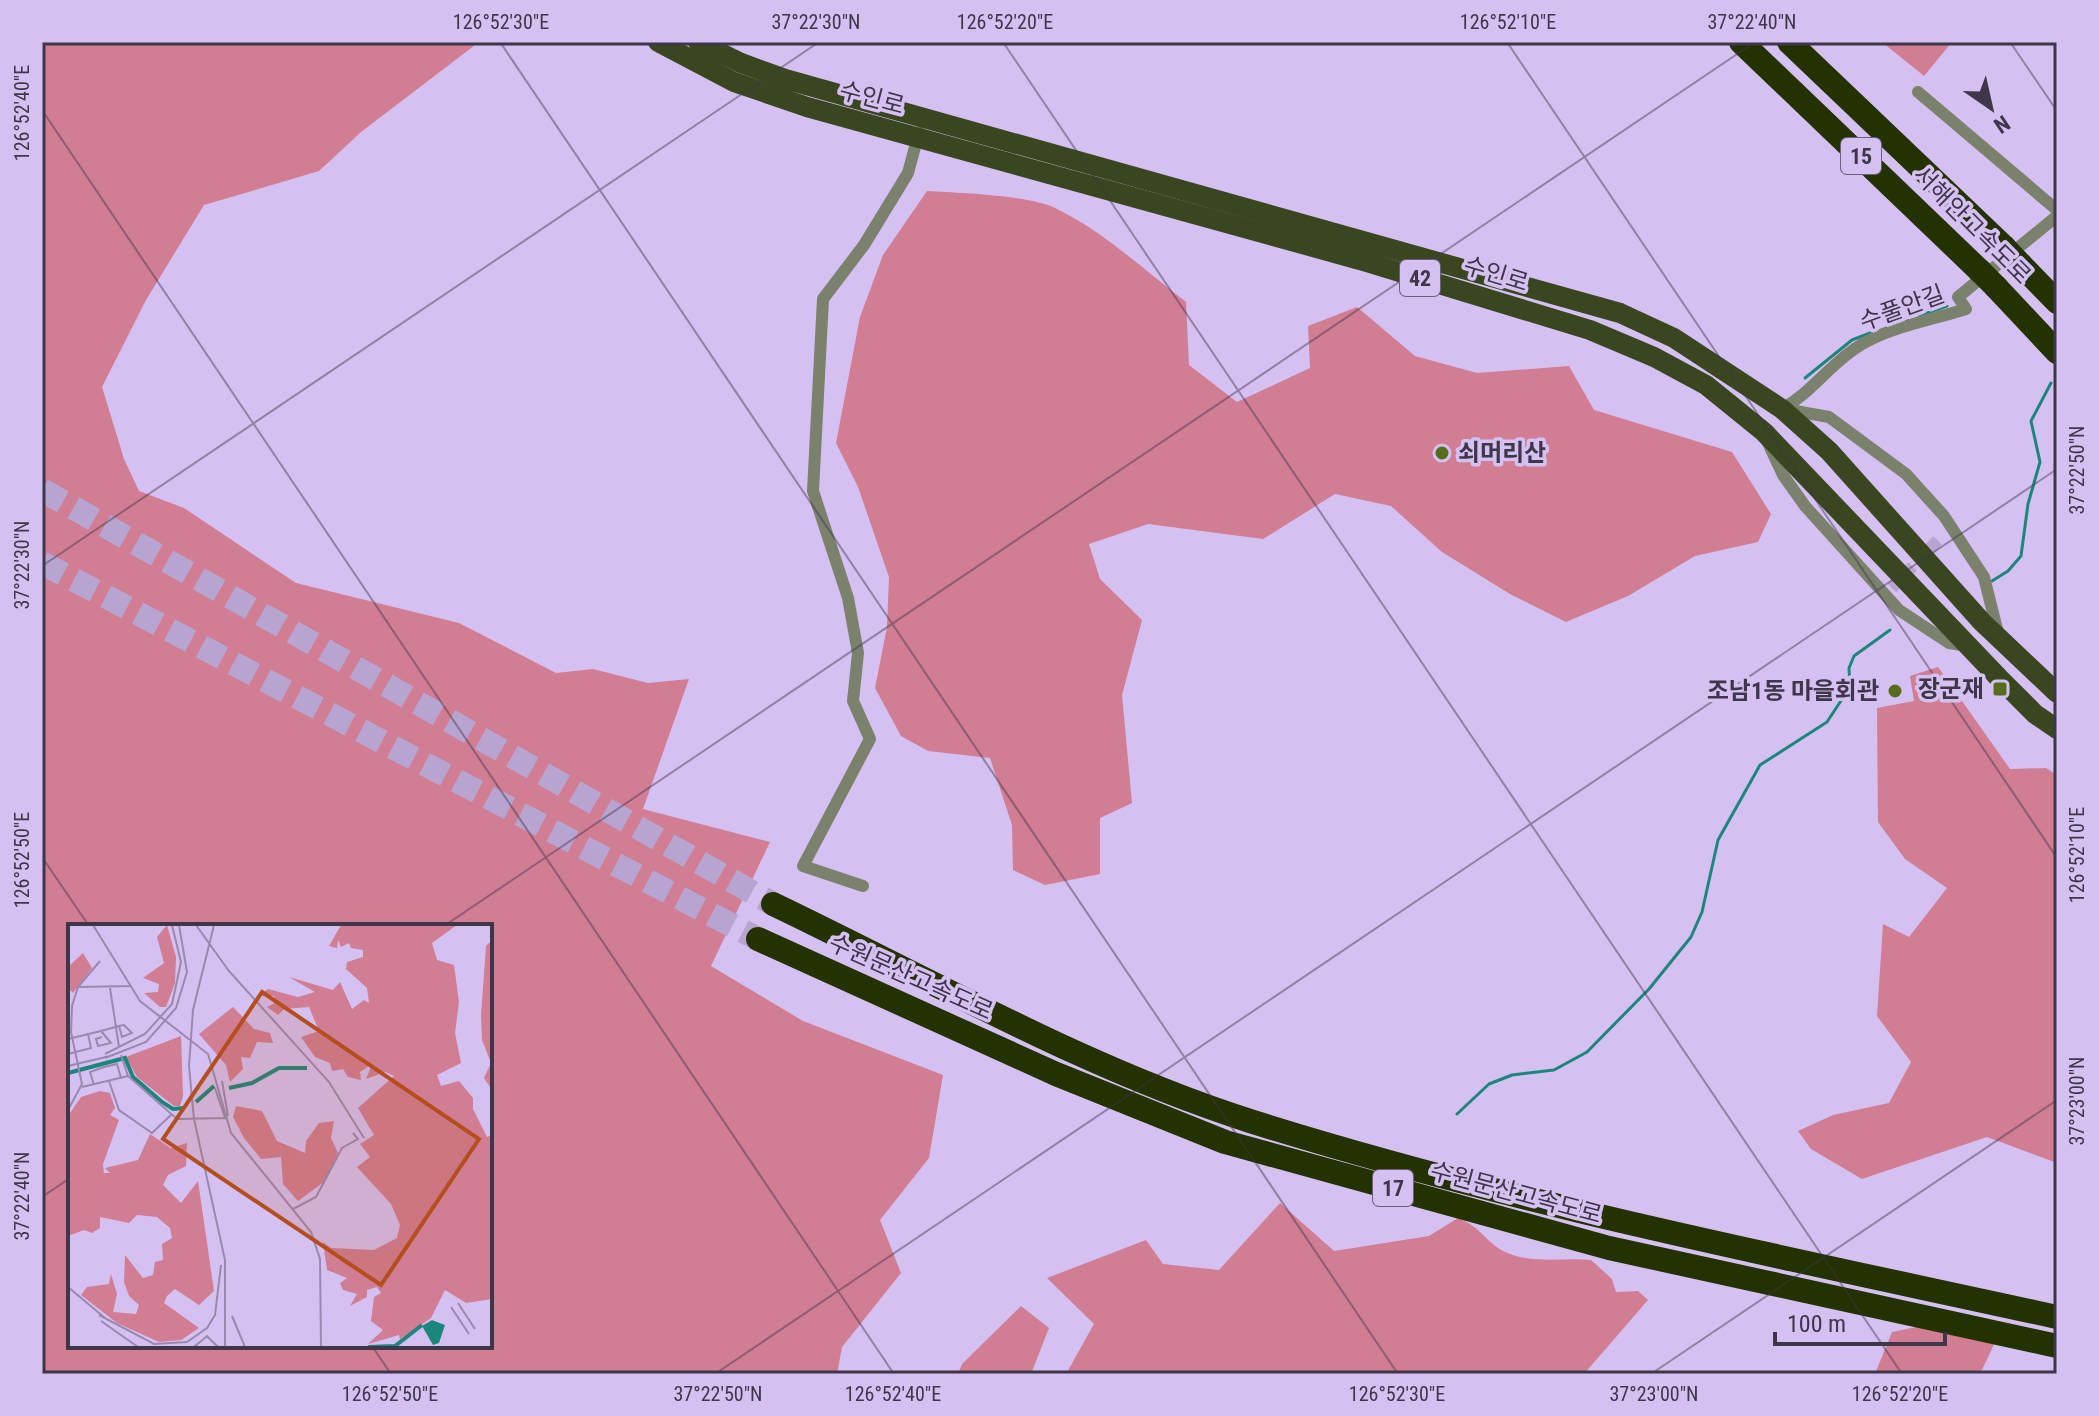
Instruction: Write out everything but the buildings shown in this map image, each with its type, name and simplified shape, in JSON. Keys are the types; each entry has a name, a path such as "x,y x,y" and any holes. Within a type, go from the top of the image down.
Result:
{"highway":[{"name":"서해안고속도로","path":"1741,42 1988,279 2057,352"},
{"name":"서해안고속도로","path":"1789,42 2004,247 2057,302"},
{"name":"수원문산고속도로","path":"773,904 1100,1063 1248,1120 1609,1220 2057,1317"},
{"name":"수원문산고속도로","path":"758,939 1056,1074 1225,1142 1609,1248 2057,1346"}],"main road":[{"name":"수인로","path":"658,42 686,59 762,92 920,127 1620,313 1674,338 1782,409 1829,451 1999,640 2057,693"},
{"name":"수인로","path":"698,42 741,63 920,127 1590,330 1654,357 1706,385 1764,432 2035,714 2057,729"}],"street":[{"path":"1918,92 2057,213"},
{"path":"863,886 803,866 870,739 853,701 858,653 848,598 813,491 823,299 864,245 908,173 920,127"},
{"name":"수풀안길","path":"1782,409 1804,397 1825,371 1860,345 1966,309 1958,297 2057,213"},
{"path":"1782,409 1829,417 1906,474 1946,533 1984,577 1999,640"},
{"path":"1764,432 1783,475 1805,506 1889,591 1899,610 1946,642 1968,646"}],"shaded area":[{"path":"42,42 479,42 361,132 319,171 204,205 146,300 102,387 124,459 139,491 184,508 296,583 459,623 556,673 593,669 648,683 689,679 643,809 770,842 711,966 803,1021 943,1075 929,1158 880,1220 901,1273 842,1347 837,1374 42,1374"},
{"path":"1882,42 1952,42 1924,76"},
{"path":"927,191 1028,200 1055,208 1090,228 1186,302 1189,365 1237,402 1310,368 1308,326 1357,307 1415,356 1477,373 1569,366 1594,410 1732,452 1771,514 1758,542 1695,556 1628,596 1566,622 1510,594 1442,552 1391,506 1335,494 1263,539 1148,524 1089,544 1100,579 1142,620 1122,695 1132,803 1100,818 1100,874 1045,885 1013,870 1012,825 990,758 928,751 901,736 875,688 887,627 889,577 858,487 836,443 860,317 883,255"},
{"path":"1938,667 2010,769 2046,768 2057,775 2057,1163 1987,1137 1862,1179 1811,1149 1798,1131 1833,1115 1889,1103 1911,1062 1877,1016 1883,924 1909,937 1947,888 1905,859 1878,822 1877,708 1914,701 1910,676"},
{"path":"1280,1203 1334,1251 1429,1236 1458,1218 1513,1255 1535,1259 1591,1260 1612,1279 1616,1292 1638,1291 1648,1300 1584,1374 1066,1374 1094,1324 1047,1278 1146,1240 1163,1264 1219,1270"},
{"path":"1021,1306 1049,1328 1031,1374 958,1374 962,1364"},
{"path":"1956,1319 1998,1336 1980,1374 1875,1374 1892,1332"}],"waterway":[{"path":"1919,316 1947,306"},
{"path":"1805,378 1852,340 1870,333"},
{"path":"1992,581 2008,571 2021,556 2028,504 2040,462 2031,421 2051,383"},
{"path":"1457,1114 1489,1084 1512,1075 1554,1070 1587,1052 1649,989 1691,937 1702,912 1718,840 1760,765 1827,722 1850,687 1849,668 1854,656 1890,630"}],"tunnel":[{"path":"42,490 773,904"},
{"path":"1892,588 1941,537"},
{"path":"42,563 758,939"}],"place":[{"name":"쇠머리산","path":"1442,453"},
{"name":"장군재","path":"2000,689"},
{"name":"조남1동 마을회관","path":"1895,691"}]}
